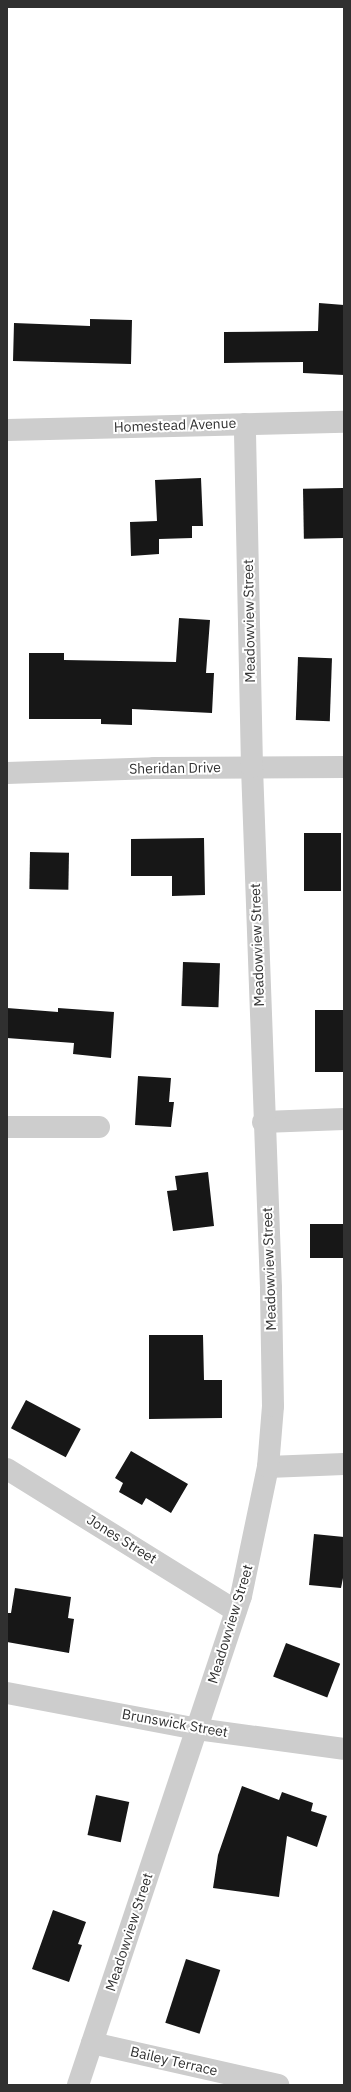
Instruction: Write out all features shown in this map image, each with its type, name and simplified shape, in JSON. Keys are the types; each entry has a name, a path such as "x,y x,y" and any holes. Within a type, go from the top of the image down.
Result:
{"street":[{"name":"Homestead Avenue","path":"7,430 344,422"},
{"name":"Meadowview Street","path":"78,2085 236,1611 268,1467 273,1406 271,1288 263,1122 252,767 245,424"},
{"name":"Sheridan Drive","path":"7,773 252,767 344,767"},
{"path":"263,1122 344,1119"},
{"path":"7,1127 99,1127"},
{"path":"268,1467 344,1464"},
{"name":"Jones Street","path":"7,1469 236,1611"},
{"name":"Brunswick Street","path":"7,1693 197,1729 344,1749"},
{"name":"Bailey Terrace","path":"92,2043 278,2085"}],"building":[{"path":"319,303 344,305 344,375 303,373 303,362 224,363 224,332 318,331"},
{"path":"90,319 132,320 131,364 13,361 14,323 90,326"},
{"path":"201,478 203,526 192,526 192,538 159,539 159,554 131,556 130,522 157,521 155,480"},
{"path":"343,488 344,538 304,539 303,489"},
{"path":"179,618 210,620 206,673 214,673 212,713 132,709 132,725 101,724 101,719 29,719 29,653 64,653 64,660 176,662"},
{"path":"298,657 332,658 330,721 296,720"},
{"path":"304,833 341,833 341,891 304,891"},
{"path":"204,838 205,895 172,896 172,876 131,876 131,839"},
{"path":"30,852 69,853 68,890 29,889"},
{"path":"183,962 220,963 218,1007 181,1006"},
{"path":"7,1008 58,1012 58,1008 114,1012 111,1058 73,1054 74,1043 7,1038"},
{"path":"315,1010 344,1010 344,1072 315,1072"},
{"path":"138,1076 171,1078 169,1102 174,1102 171,1127 135,1125"},
{"path":"208,1172 214,1226 173,1231 167,1191 177,1190 175,1176"},
{"path":"310,1224 344,1224 344,1258 310,1258"},
{"path":"149,1335 203,1335 204,1380 222,1380 222,1418 149,1419"},
{"path":"26,1400 81,1429 66,1457 11,1428"},
{"path":"131,1451 188,1484 171,1513 146,1498 142,1505 119,1492 123,1483 115,1478"},
{"path":"314,1534 344,1537 344,1573 341,1588 309,1585"},
{"path":"15,1588 71,1597 68,1618 74,1619 69,1653 7,1642 7,1613 11,1613"},
{"path":"286,1643 340,1664 327,1697 273,1677"},
{"path":"242,1786 279,1800 282,1792 313,1803 311,1811 327,1816 317,1847 287,1836 279,1897 213,1888 218,1855"},
{"path":"96,1795 129,1802 121,1842 87,1835"},
{"path":"53,1910 86,1922 78,1944 82,1945 69,1982 32,1969"},
{"path":"186,1959 220,1970 200,2034 165,2023"}]}
